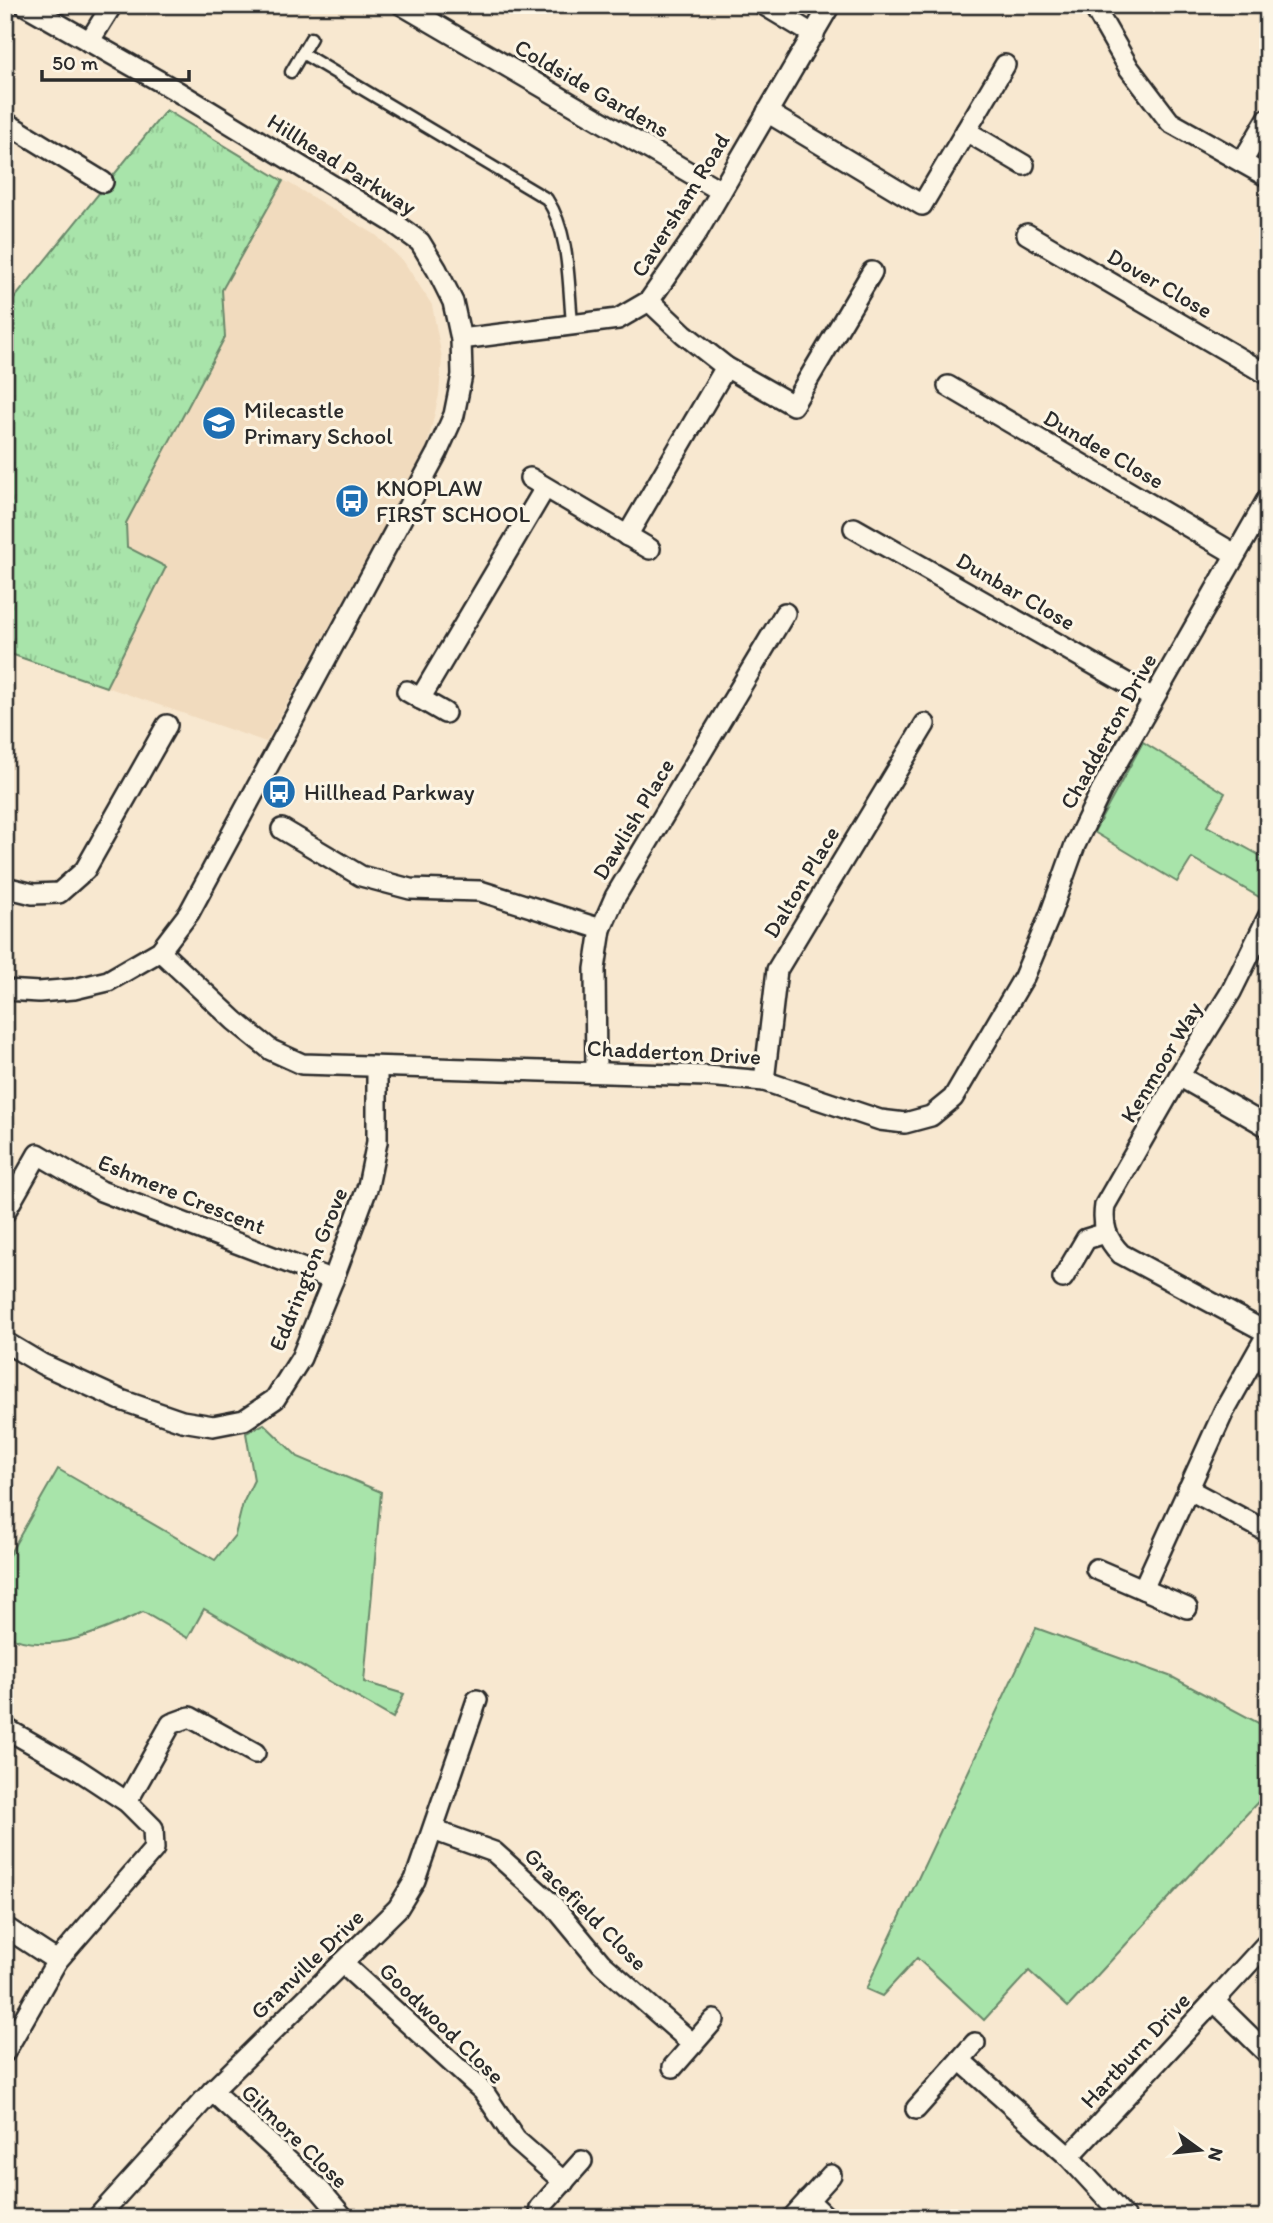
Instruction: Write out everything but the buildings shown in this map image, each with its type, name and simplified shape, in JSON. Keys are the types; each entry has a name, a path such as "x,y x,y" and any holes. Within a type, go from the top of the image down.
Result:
{"street":[{"name":"Hillhead Parkway","path":"5,990 39,992 74,989 108,981 160,951 189,913 437,453 454,415 462,375 461,339 453,302 420,242 394,223 175,90 25,5"},
{"path":"89,42 112,5"},
{"name":"Coldside Gardens","path":"402,5 721,191"},
{"path":"764,5 814,34"},
{"name":"Caversham Road","path":"461,339 618,319 649,301 698,231 830,5"},
{"path":"1093,5 1129,68 1170,121 1268,177"},
{"path":"767,112 922,205 1005,65"},
{"path":"1242,162 1268,118"},
{"path":"7,127 103,182"},
{"path":"966,131 1024,165"},
{"name":"Dover Close","path":"1027,234 1268,375"},
{"path":"649,301 684,334 726,367 793,405 872,272"},
{"path":"627,536 726,367"},
{"name":"Dundee Close","path":"948,386 1235,554"},
{"path":"445,713 414,695 537,483 650,549"},
{"name":"Chadderton Drive","path":"160,951 235,1021 271,1050 302,1064 707,1076 764,1081 880,1120 905,1123 931,1116 953,1098 1024,977 1075,845 1102,789 1268,498"},
{"name":"Dunbar Close","path":"854,528 1153,698"},
{"name":"Dawlish Place","path":"596,1071 595,969 601,929 615,897 785,613"},
{"name":"Dalton Place","path":"764,1081 777,970 925,724"},
{"path":"5,887 33,894 59,893 86,870 167,725"},
{"path":"282,829 361,876 410,889 480,891 601,929"},
{"name":"Kenmoor Way","path":"1106,1233 1103,1220 1105,1205 1231,992 1268,917"},
{"name":"Eddrington Grove","path":"5,1342 42,1364 121,1400 182,1421 213,1426 244,1420 275,1399 301,1358 368,1186 377,1142 377,1067"},
{"path":"1179,1076 1268,1127"},
{"name":"Eshmere Crescent","path":"5,1212 38,1154 101,1191 333,1280"},
{"path":"1063,1278 1086,1239 1106,1233 1121,1254 1268,1333 1224,1411 1143,1589"},
{"path":"1188,1489 1268,1532"},
{"path":"1096,1569 1187,1608"},
{"name":"Granville Drive","path":"97,2218 212,2091 398,1908 415,1880 477,1700"},
{"path":"127,1802 171,1724 190,1717 255,1753"},
{"path":"5,1728 77,1769 127,1802 153,1828 154,1849 57,1961 5,2052"},
{"name":"Gracefield Close","path":"433,1830 494,1852 553,1905 601,1963 693,2044"},
{"path":"5,1927 57,1961"},
{"path":"1213,2001 1268,1942"},
{"name":"Goodwood Close","path":"342,1963 483,2091 516,2140 564,2182"},
{"name":"Hartburn Drive","path":"1069,2157 1213,2001 1268,2054"},
{"path":"673,2067 714,2020"},
{"path":"916,2109 975,2043"},
{"path":"960,2060 1069,2157 1125,2218"},
{"name":"Gilmore Close","path":"212,2091 320,2190 345,2218"},
{"path":"540,2208 582,2161"},
{"path":"792,2218 831,2175"},
{"path":"808,2200 827,2218"}],"lane":[{"path":"291,72 311,38"},
{"path":"302,53 547,199 557,214 562,230 572,323"}],"shaded area":[{"name":"Milecastle Primary School","path":"166,110 376,235 404,262 432,305 442,358 439,395 426,451 266,742 5,652 5,310"}],"green space":[{"path":"166,110 283,181 222,290 225,337 126,523 127,547 166,567 106,687 5,652 5,310"},
{"path":"1143,742 1225,793 1207,826 1268,860 1268,884 1261,898 1192,858 1177,882 1094,832"},
{"path":"264,1424 298,1457 381,1492 364,1682 404,1694 393,1718 204,1609 188,1638 143,1612 75,1639 38,1643 21,1641 5,1634 5,1562 58,1469 215,1560 235,1535 243,1503 254,1480 246,1433"},
{"path":"1036,1628 1172,1677 1268,1728 1268,1791 1068,2007 1029,1971 984,2020 917,1958 882,1996 866,1989"}],"place":[{"name":"Milecastle Primary School","path":"219,423"},
{"name":"KNOPLAW FIRST SCHOOL","path":"352,501"},
{"name":"Hillhead Parkway","path":"279,792"}]}
